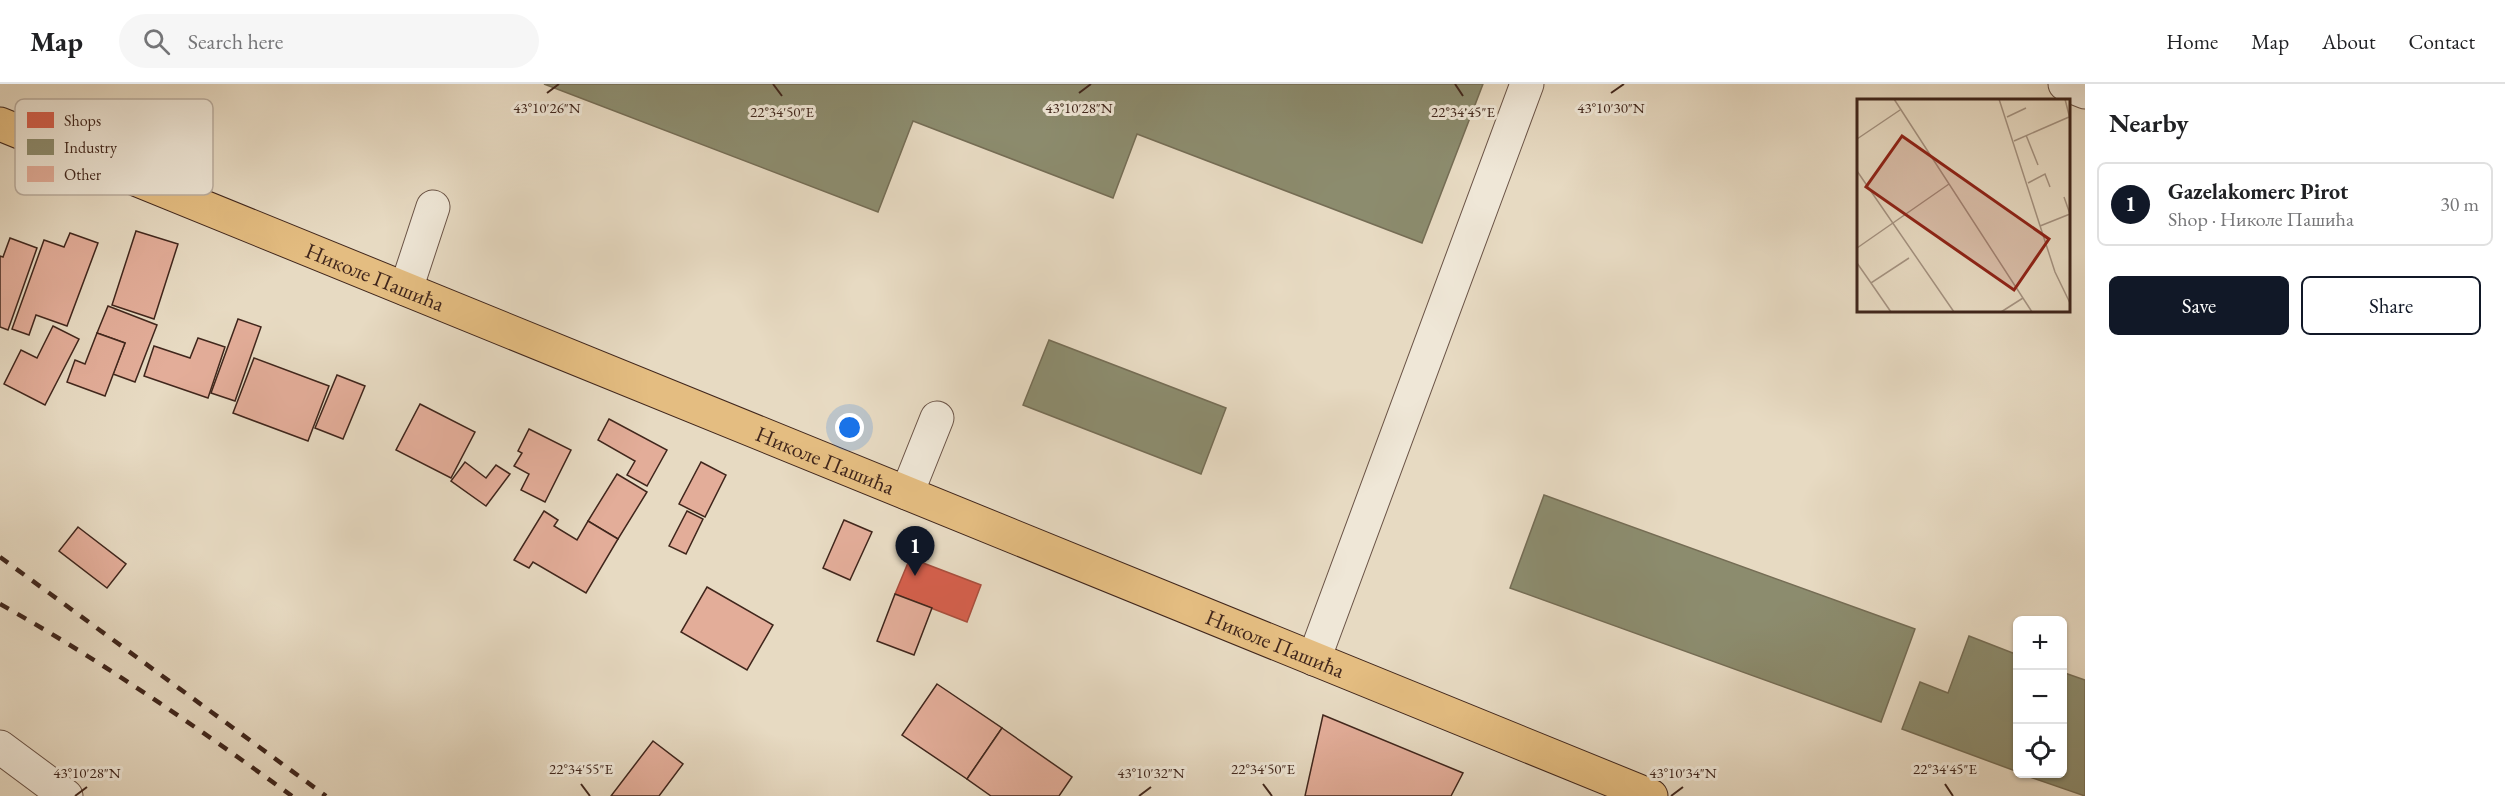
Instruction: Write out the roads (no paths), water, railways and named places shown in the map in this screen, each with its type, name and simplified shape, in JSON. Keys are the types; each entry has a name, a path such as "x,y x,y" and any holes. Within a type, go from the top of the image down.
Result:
{"main road":[{"name":"Николе Пашића","path":"0,124 15,130"},
{"name":"Николе Пашића","path":"175,195 1652,796"}],"street":[{"path":"1314,659 1527,84"},
{"path":"2065,84 2085,92"},
{"path":"406,289 433,207"},
{"path":"907,493 937,418"},
{"path":"0,747 66,796"}],"railway":[{"path":"0,557 326,796"},
{"path":"0,604 75,648 149,696 292,796"}],"place":[{"name":"Gazelakomerc Pirot","path":"915,576"}]}
